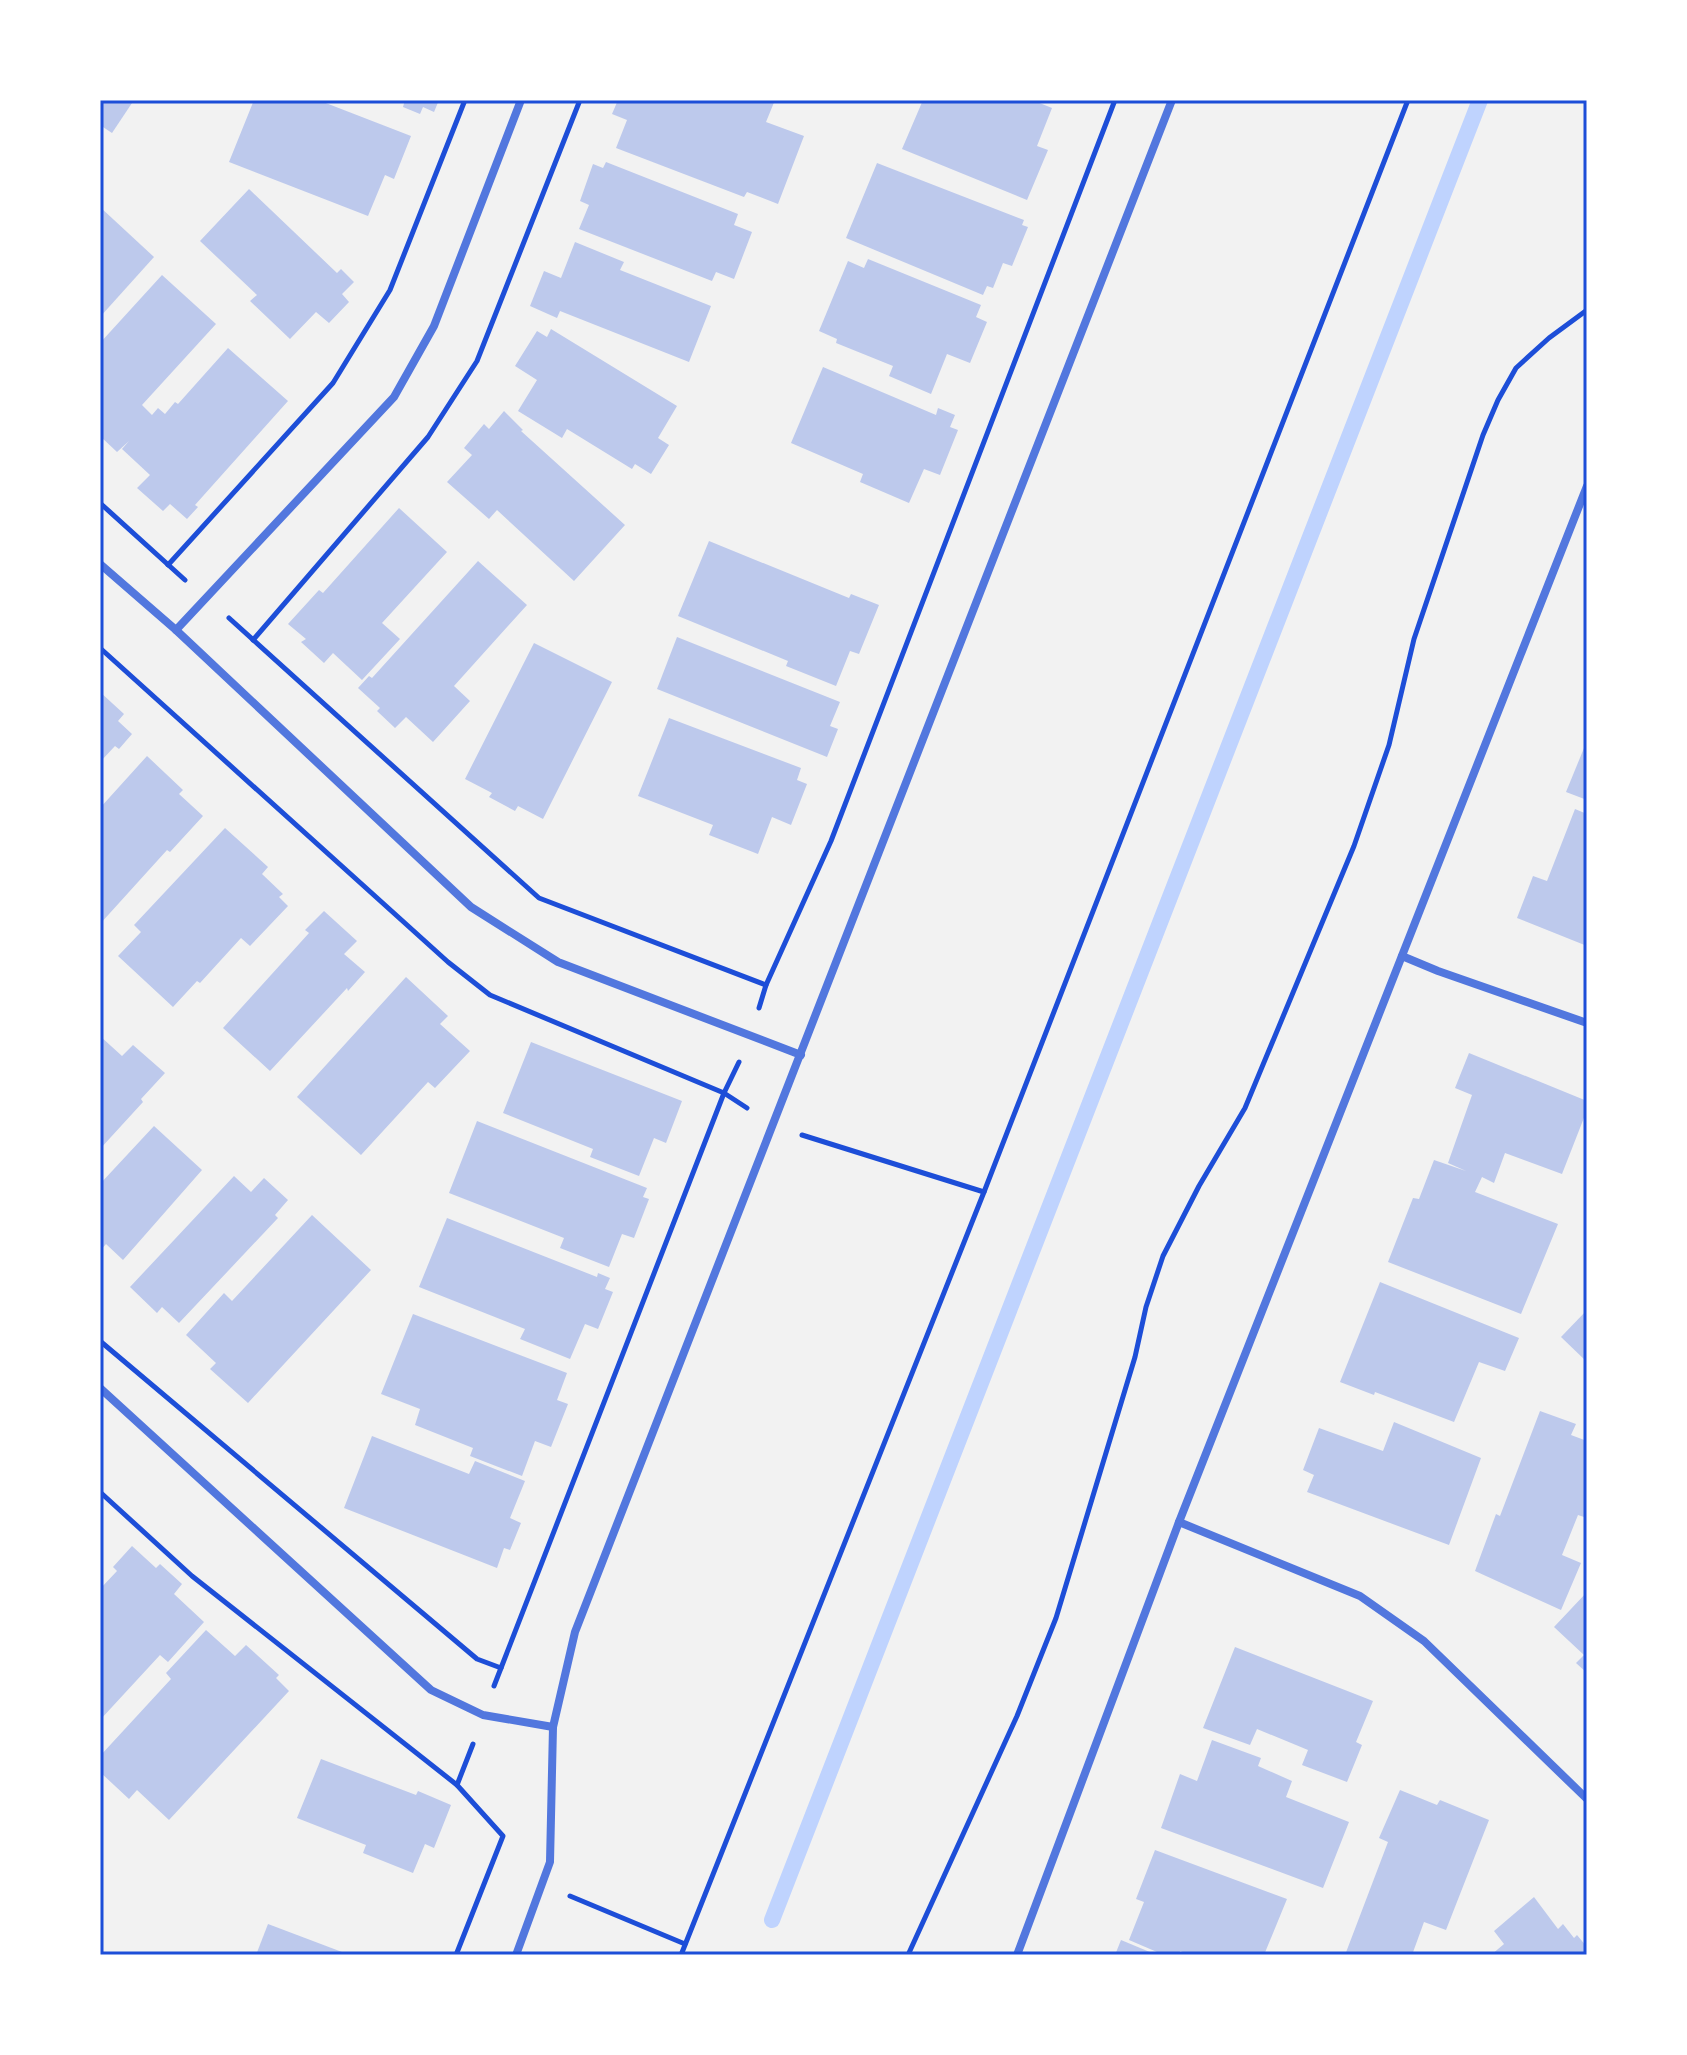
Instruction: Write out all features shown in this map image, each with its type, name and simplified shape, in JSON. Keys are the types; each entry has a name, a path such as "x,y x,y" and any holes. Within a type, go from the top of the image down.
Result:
{"street":[{"path":"176,630 394,397 434,326 521,100"},
{"path":"516,1955 550,1862 553,1727 575,1632 1172,100"},
{"path":"1017,1955 1179,1522 1587,486"},
{"path":"100,564 176,630 471,907 558,962 801,1055"},
{"path":"1402,956 1587,1023"},
{"path":"100,1388 431,1690 483,1715 553,1727"},
{"path":"1179,1522 1360,1596 1424,1641 1587,1799"}],"path":[{"path":"168,565 333,383 390,290 465,100"},
{"path":"457,1785 724,1093 751,1037 766,985 831,841 1115,100"},
{"path":"681,1955 984,1192 1408,100"},
{"path":"908,1955 1017,1716 1056,1618 1163,1256 1199,1186 1245,1108 1354,846 1389,745 1414,639 1483,435 1516,368 1587,310"},
{"path":"100,503 539,898 766,985"},
{"path":"100,648 448,962 490,995 724,1093 773,1126 984,1192"},
{"path":"100,1341 477,1659 501,1668"},
{"path":"100,1492 192,1576 457,1785 503,1836 456,1955"},
{"path":"543,1884 685,1944"}],"building":[{"path":"100,100 134,100 112,133 100,125"},
{"path":"254,100 318,100 411,136 394,179 385,175 368,216 229,162"},
{"path":"405,100 439,100 434,112 423,107 420,114 403,107"},
{"path":"618,100 775,100 766,122 804,136 778,204 747,192 744,197 616,148 627,120 612,114"},
{"path":"923,100 1032,100 1052,108 1037,146 1048,150 1027,200 902,149"},
{"path":"606,162 738,214 734,225 752,232 734,279 716,272 712,281 579,229 589,205 580,201 593,164 603,168"},
{"path":"877,163 1024,220 1022,225 1028,227 1012,266 1003,263 993,288 987,286 983,295 846,238"},
{"path":"249,189 337,273 341,269 354,282 342,294 349,302 329,323 316,312 290,339 250,301 257,295 200,241"},
{"path":"100,207 154,257 100,317"},
{"path":"575,242 624,262 620,270 711,306 689,362 560,311 557,318 530,306 544,271 561,278"},
{"path":"868,259 981,305 976,317 987,322 970,363 947,354 931,394 889,376 893,366 836,343 837,339 819,331 848,261 864,268"},
{"path":"162,275 216,324 142,405 152,415 158,408 165,414 175,402 178,404 228,348 288,401 195,505 198,507 187,519 170,504 163,511 137,488 150,475 122,449 129,441 117,452 100,436 100,343"},
{"path":"551,329 677,406 658,438 669,445 651,474 635,464 632,469 567,429 562,438 518,411 537,380 515,366 537,331 547,337"},
{"path":"823,367 936,415 938,408 955,415 950,427 958,430 940,475 924,469 909,503 860,482 863,474 791,443"},
{"path":"504,411 521,431 625,525 574,581 497,510 489,519 447,482 472,455 464,448 484,424 489,429"},
{"path":"399,508 447,552 382,623 400,639 362,680 333,653 324,663 301,642 306,639 288,624 319,590 323,593"},
{"path":"709,541 849,598 851,594 879,605 859,654 850,651 836,686 786,666 788,661 678,616"},
{"path":"478,561 527,605 454,686 470,701 433,742 406,717 395,728 377,711 380,708 358,688 369,676 372,678"},
{"path":"677,637 840,702 830,726 838,729 827,757 657,689"},
{"path":"534,643 612,682 543,819 518,806 515,811 489,797 492,793 465,779"},
{"path":"100,692 124,714 118,721 132,734 119,749 115,746 100,762"},
{"path":"669,718 801,768 797,780 807,784 791,825 772,817 758,854 709,835 713,825 638,796"},
{"path":"1584,748 1587,749 1587,800 1566,792"},
{"path":"147,756 183,790 179,794 203,816 170,852 167,850 100,924 100,808"},
{"path":"1575,809 1587,814 1587,946 1517,918 1533,876 1547,881"},
{"path":"225,828 268,867 262,874 283,894 279,897 288,906 250,946 241,938 173,1007 118,956 141,932 134,925"},
{"path":"324,911 357,941 344,954 365,972 270,1071 223,1028 309,933 305,930"},
{"path":"406,977 448,1016 440,1024 470,1051 435,1088 428,1082 361,1155 297,1097"},
{"path":"100,1036 122,1056 133,1045 165,1073 100,1149"},
{"path":"531,1042 682,1101 666,1143 654,1138 639,1176 590,1157 593,1149 503,1113"},
{"path":"1469,1053 1587,1101 1587,1110 1562,1174 1505,1153 1494,1183 1482,1177 1475,1192 1558,1224 1521,1314 1388,1262 1413,1198 1419,1199 1434,1160 1466,1171 1448,1163 1472,1095 1455,1088"},
{"path":"477,1121 647,1188 643,1197 649,1199 634,1238 622,1234 609,1267 560,1248 564,1238 449,1193"},
{"path":"154,1126 202,1170 123,1260 106,1244 100,1251 100,1184"},
{"path":"234,1176 251,1192 264,1178 288,1200 275,1215 278,1218 179,1323 162,1307 157,1313 130,1287"},
{"path":"312,1215 371,1270 248,1403 210,1369 216,1363 186,1335 224,1293 232,1301"},
{"path":"447,1218 597,1277 598,1273 610,1278 605,1289 613,1292 598,1329 585,1324 570,1359 520,1339 525,1329 419,1287"},
{"path":"1380,1282 1519,1338 1505,1371 1479,1362 1454,1422 1340,1382"},
{"path":"1587,1310 1587,1362 1561,1337"},
{"path":"413,1314 567,1373 557,1400 568,1404 551,1447 535,1441 522,1476 470,1456 473,1448 415,1425 420,1409 381,1394"},
{"path":"1540,1411 1576,1424 1571,1435 1587,1441 1587,1518 1578,1515 1562,1555 1581,1563 1561,1610 1475,1571 1496,1514 1500,1516"},
{"path":"1394,1422 1481,1458 1449,1545 1307,1492 1314,1475 1303,1470 1319,1428 1383,1451"},
{"path":"372,1436 469,1474 475,1461 525,1481 510,1518 521,1523 510,1550 504,1548 497,1568 344,1508"},
{"path":"132,1546 156,1568 160,1564 182,1584 174,1594 204,1622 168,1662 160,1655 100,1720 100,1589 117,1571 113,1567"},
{"path":"1587,1592 1587,1673 1576,1663 1584,1655 1554,1627"},
{"path":"206,1630 235,1656 246,1645 279,1675 276,1678 289,1691 169,1820 137,1790 129,1799 100,1772 100,1756 171,1679 166,1673"},
{"path":"1235,1647 1373,1701 1356,1742 1362,1745 1347,1782 1302,1765 1308,1750 1257,1729 1250,1745 1203,1728"},
{"path":"1212,1740 1261,1758 1258,1766 1292,1781 1286,1797 1349,1822 1323,1888 1161,1828 1180,1774 1197,1781"},
{"path":"321,1759 451,1805 434,1848 425,1844 413,1873 363,1853 366,1845 297,1818"},
{"path":"1400,1790 1437,1805 1440,1800 1489,1820 1446,1930 1424,1922 1412,1955 1345,1955 1388,1842 1379,1838"},
{"path":"1155,1850 1287,1899 1264,1955 1191,1955 1180,1951 1179,1955 1164,1955 1129,1940 1144,1902 1136,1899"},
{"path":"1534,1897 1558,1929 1563,1924 1574,1938 1577,1935 1587,1947 1587,1955 1491,1955 1504,1944 1494,1931"},
{"path":"268,1924 350,1955 256,1955"},
{"path":"1121,1940 1157,1955 1115,1955"}],"waterway":[{"path":"772,1920 1480,100"}]}
